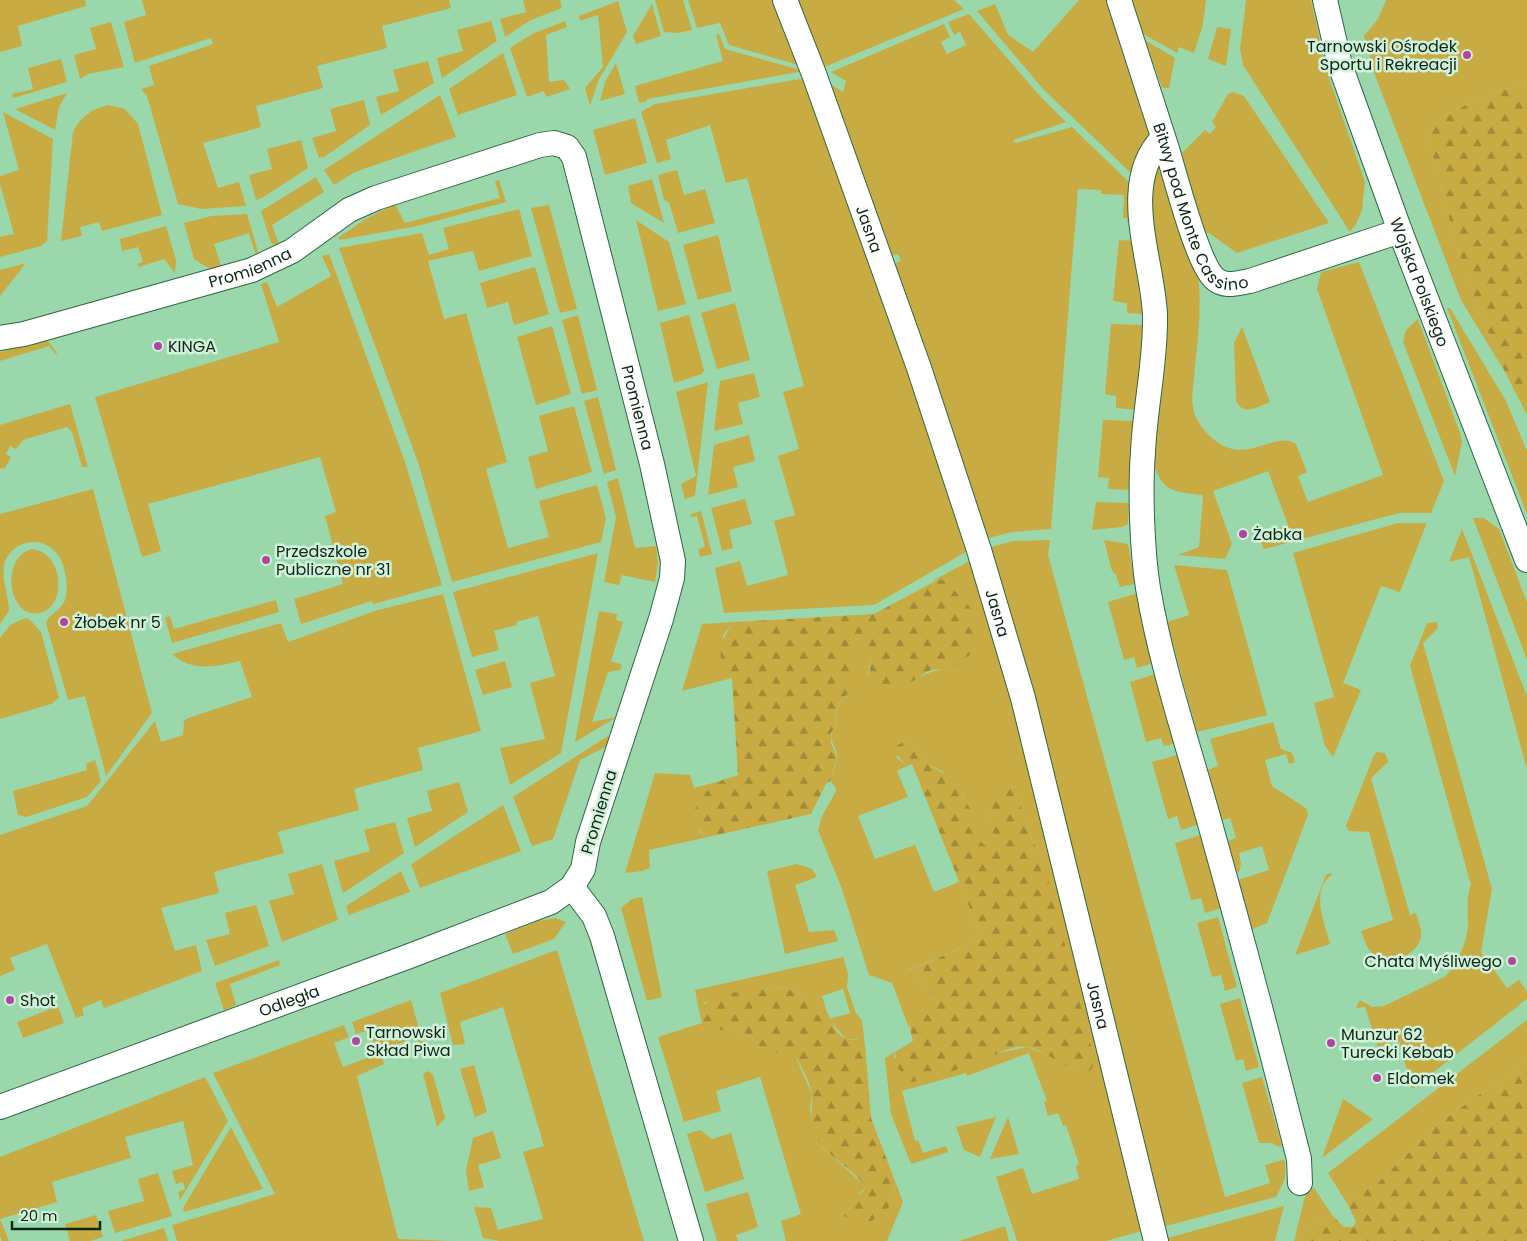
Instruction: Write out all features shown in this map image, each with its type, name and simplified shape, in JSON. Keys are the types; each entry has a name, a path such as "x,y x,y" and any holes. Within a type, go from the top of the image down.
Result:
{"street":[{"name":"Jasna","path":"784,0 814,74 919,368 982,559 1023,698 1156,1241"},
{"name":"Bitwy pod Monte Cassino","path":"1119,0 1206,267 1213,277 1221,283 1229,285 1250,281 1400,230"},
{"name":"Wojska Polskiego","path":"1325,0 1340,65 1400,230 1527,560"},
{"path":"1163,138 1150,155 1141,189 1142,236 1155,317 1142,454 1144,532 1148,587 1165,665 1262,1012 1299,1158 1300,1183"},
{"name":"Promienna","path":"0,338 24,334 252,270 292,251 349,210 376,198 540,145 554,143 567,147 574,158 587,205 652,464 673,561 672,578 661,618 588,842 583,869 572,888"},
{"path":"572,888 594,916 602,936 691,1241"},
{"name":"Odległa","path":"0,1106 407,957 551,902 572,888"}],"green space":[{"path":"0,0 85,0 86,6 18,26 22,46 0,52"},
{"path":"142,0 449,0 451,8 382,26 387,48 317,66 323,88 256,106 261,127 203,143 218,188 239,182 246,206 201,209 178,204 147,96 141,89 154,85 149,66 213,44 211,38 135,63 124,22 146,15"},
{"path":"523,0 560,0 562,8 531,20 505,37 500,19 526,12"},
{"path":"655,0 683,0 692,30 678,33 664,32"},
{"path":"688,0 776,0 802,66 729,45 720,23 697,28"},
{"path":"795,0 954,0 964,9 822,68"},
{"path":"1079,0 1110,0 1152,132 1144,147 1135,177 1043,89 977,11 995,4 1008,35 1033,52"},
{"path":"1130,0 1206,0 1203,24 1194,53 1179,47 1177,53 1143,34"},
{"path":"1246,0 1311,0 1327,72 1365,182 1362,210 1350,232 1243,65 1240,49"},
{"path":"1386,0 1527,0 1527,83 1478,100 1443,117 1431,125 1429,141 1456,245 1481,315 1505,372 1461,300 1376,78 1364,36 1378,19"},
{"path":"618,1 627,32 598,81 590,106 585,88 603,67 598,15 580,21 579,16"},
{"path":"652,4 661,36 636,44 633,36"},
{"path":"969,14 1040,96 1066,122 1013,140 1016,143 1072,127 1134,187 1133,222 1127,222 1127,218 1123,218 1124,195 1101,194 1101,190 1078,189 1051,529 1013,532 988,538 891,265 901,261 898,254 889,256 826,81 843,92 846,81 831,72 944,24 950,37 941,42 947,54 966,45 960,32 954,35 948,22"},
{"path":"491,21 497,41 442,78 437,58 463,51 457,30"},
{"path":"565,21 567,27 546,35 549,82 564,80 570,89 546,97 544,91 527,97 510,48 532,34"},
{"path":"111,22 124,67 88,74 80,79 74,55 96,49 90,28"},
{"path":"1217,27 1231,29 1226,66 1208,59"},
{"path":"719,34 725,49 804,71 647,99 647,101 639,103 635,86 723,61 716,35"},
{"path":"1145,40 1175,58 1169,88 1163,88 1161,85"},
{"path":"503,53 517,95 458,115 449,89"},
{"path":"61,59 67,82 13,98 12,94 33,89 28,68"},
{"path":"428,61 434,83 381,115 376,97 399,91 393,70"},
{"path":"616,63 625,94 600,101 605,82"},
{"path":"806,78 971,549 874,605 724,613 715,568 740,561 747,586 788,575 774,521 795,515 778,456 799,449 783,392 804,386 747,178 726,183 710,125 666,140 671,159 657,163 641,112 655,104"},
{"path":"1527,83 1527,415 1505,372 1481,315 1456,245 1429,141 1431,125 1443,117 1478,100"},
{"path":"1233,92 1244,96 1329,223 1237,253 1209,233 1205,233 1181,154 1205,130 1210,134 1216,127 1212,122 1228,94"},
{"path":"67,93 59,107 55,130 15,109"},
{"path":"440,95 456,137 355,172 334,185 324,170"},
{"path":"364,100 370,125 324,157 319,158 312,138 336,131 330,109"},
{"path":"108,105 125,109 138,124 162,215 102,231 99,222 80,227 82,236 61,241 73,132 87,114"},
{"path":"3,112 53,139 47,241 41,246 0,257 0,237 14,234 0,184 0,176 19,170"},
{"path":"635,118 647,163 605,175 593,130"},
{"path":"301,140 308,168 256,200 249,175 272,169 267,149"},
{"path":"1159,151 1197,268 1200,300 1192,400 1196,417 1206,432 1220,444 1233,449 1245,450 1278,441 1296,444 1307,472 1298,476 1308,502 1383,475 1317,289 1321,272 1359,262 1444,481 1431,513 1399,513 1264,549 1258,535 1288,525 1268,471 1213,491 1232,544 1225,559 1178,555 1199,547 1203,495 1170,489 1160,479 1153,460 1152,236 1154,156"},
{"path":"677,170 684,195 705,189 715,223 678,233 669,202 664,200 658,175"},
{"path":"316,177 324,192 272,225 279,245 271,243 261,211"},
{"path":"652,179 664,223 631,203 628,186"},
{"path":"499,180 506,202 417,226 340,240 338,238 364,220 395,204 405,223 500,198 495,181"},
{"path":"549,205 577,309 560,313 531,208"},
{"path":"519,209 532,256 479,271 473,251 428,261 444,319 466,313 507,462 486,469 508,548 549,537 539,501 597,485 606,518 601,542 452,582 419,465 339,248 422,233 429,255 449,249 443,228"},
{"path":"247,214 259,255 256,256 249,233 214,244 221,266 211,270 194,259 184,223 211,216"},
{"path":"636,220 669,242 686,304 658,311"},
{"path":"166,226 176,260 175,273 164,259 139,267 137,264 143,262 138,247 122,251 120,239"},
{"path":"718,235 732,291 698,300 683,245"},
{"path":"1119,240 1133,241 1144,314 1127,313 1127,303 1113,301"},
{"path":"329,254 405,462 442,585 374,604 371,601 301,624 294,599 343,584 325,516 336,512 320,457 148,504 161,551 142,557 95,397 279,342 261,284 267,282 277,307 331,276 322,256"},
{"path":"26,263 0,296 0,270"},
{"path":"535,267 549,314 514,325 508,302 487,308 480,283"},
{"path":"735,303 750,360 717,369 701,313"},
{"path":"1447,308 1450,308 1506,401 1527,451 1527,514"},
{"path":"578,315 597,390 582,394 562,320"},
{"path":"689,315 704,370 702,374 674,383 660,323"},
{"path":"1418,319 1460,433 1462,442 1455,476 1403,342 1406,330"},
{"path":"1111,324 1144,325 1138,410 1116,408 1116,396 1105,394"},
{"path":"552,326 571,394 536,405 517,337"},
{"path":"1242,327 1270,402 1251,409 1242,408 1236,400 1234,343"},
{"path":"47,340 58,357 49,346 0,361 0,352"},
{"path":"754,373 760,397 738,403 743,424 714,431 720,381"},
{"path":"708,382 695,496 685,499 681,484 696,476 676,392"},
{"path":"598,397 616,470 604,474 584,401"},
{"path":"70,404 88,467 82,467 72,432 67,427 23,440 16,449 10,446 6,454 11,457 5,468 0,469 0,425"},
{"path":"574,406 592,472 536,489 528,457 548,451 539,416"},
{"path":"1103,420 1136,421 1131,490 1108,489 1109,478 1098,477"},
{"path":"749,435 755,461 733,467 738,487 708,495 714,445"},
{"path":"618,478 635,548 656,546 658,562 655,582 622,575 619,585 604,582 616,517 607,482"},
{"path":"93,489 152,713 106,776 85,696 68,700 46,623 63,605 67,591 65,575 58,555 45,544 30,542 22,544 5,561 4,580 9,611 0,624 0,514"},
{"path":"745,499 752,524 729,530 733,548 722,551 711,508"},
{"path":"1096,502 1129,503 1128,524 1122,527 1092,530"},
{"path":"701,511 712,554 700,557 698,549 705,547 697,516 690,517 691,514"},
{"path":"1473,518 1484,518 1499,529 1527,602 1527,660"},
{"path":"1398,523 1426,523 1426,525 1400,592 1381,586 1343,683 1361,690 1333,757 1325,746 1314,703 1334,697 1293,553"},
{"path":"1462,529 1527,696 1527,769 1469,557 1449,562"},
{"path":"1050,540 1048,555 1225,1197 1270,1183 1265,1165 1282,1160 1285,1161 1285,1179 1276,1197 1162,1227 1051,764 991,547 1013,541"},
{"path":"1104,540 1128,544 1135,584 1120,587 1116,575 1112,571"},
{"path":"32,549 43,552 51,560 56,569 58,580 58,591 55,601 48,609 39,613 28,612 20,607 12,586 12,574 15,563 22,554"},
{"path":"598,553 561,753 510,785 500,748 545,739 530,683 555,676 538,616 516,622 517,625 494,631 499,650 472,657 453,592"},
{"path":"975,558 1012,677 1145,1230 1106,1241 1017,1241 996,1177 1023,1168 1032,1194 1079,1179 1076,1166 1079,1164 1066,1125 1063,1126 1058,1113 1048,1116 1044,1102 1047,1101 1029,1053 967,1076 966,1073 902,1091 915,1141 918,1140 923,1153 946,1146 948,1152 911,1164 891,1114 885,1058 895,1052 894,1058 982,1061 999,1053 1027,1047 1054,1057 1074,1070 1043,860 1030,835 1015,785 989,804 992,839 987,848 982,843 963,795 942,771 928,764 910,743 903,742 896,757 907,766 897,771 908,797 858,816 875,859 915,845 934,892 959,882 982,939 906,971 922,982 932,999 928,1007 910,1022 909,1028 892,983 869,975 842,889 818,830 822,816 836,791 836,788 830,781 837,756 831,735 836,726 838,707 850,692 850,649 854,640 862,638 869,645 871,654 868,673 898,687 928,673 949,668 959,594 939,579 932,581"},
{"path":"1174,565 1227,570 1267,715 1197,732 1167,622 1189,615"},
{"path":"939,579 943,580 960,596 976,616 981,637 977,648 957,664 943,669 931,670 903,686 885,688 874,685 869,681 871,651 866,642 861,638 854,640 850,649 850,692 838,707 836,726 831,733 831,742 837,758 830,781 826,784 811,814 708,837 699,831 693,816 699,801 712,787 721,781 738,775 732,678 726,671 721,657 722,643 734,622 874,614"},
{"path":"1138,593 1156,662 1137,668 1134,657 1124,660 1108,602"},
{"path":"443,594 481,731 418,748 423,770 354,789 359,810 278,832 284,853 214,872 219,893 161,908 175,951 196,945 202,971 104,1008 101,1000 82,1008 84,1015 76,1018 47,944 10,958 15,970 0,976 0,835 87,806 155,721 161,742 183,735 184,721 188,718 252,697 240,661 222,665 196,666 179,660 172,654 281,623 288,642 378,610"},
{"path":"276,600 279,612 172,643 165,618 170,616 174,629"},
{"path":"599,611 617,614 616,620 623,622 611,661 622,665 620,670 608,672 592,722 617,717 575,742"},
{"path":"25,618 30,620 41,632 59,698 51,704 0,719 0,638 10,625"},
{"path":"734,622 723,635 726,671 732,678 682,691 702,624"},
{"path":"1437,622 1438,628 1423,643 1492,889 1481,952 1507,988 1519,980 1527,992 1527,999 1412,1089 1399,1041 1378,1047 1365,1007 1356,1008 1360,1000 1372,1007 1384,1006 1446,976 1458,958 1466,938 1468,899 1471,885 1410,666 1427,623"},
{"path":"505,661 512,687 483,695 475,670"},
{"path":"1159,673 1178,743 1164,746 1161,738 1146,742 1130,682"},
{"path":"1273,722 1281,749 1292,753 1295,762 1289,764 1286,754 1265,760 1272,786 1307,809 1308,815 1267,923 1252,929 1238,880 1269,870 1262,846 1239,853 1241,864 1239,872 1236,873 1228,841 1236,838 1230,818 1222,820 1208,770 1218,766 1210,739"},
{"path":"611,734 607,746 580,760 553,839 532,846 513,797"},
{"path":"903,742 910,743 928,764 953,779 972,812 982,843 987,847 992,839 989,804 1004,783 1010,782 1015,785 1030,835 1043,860 1095,1061 1091,1070 1076,1070 1036,1049 1028,1047 1016,1047 981,1062 918,1081 911,1082 898,1068 895,1052 913,1041 910,1023 915,1016 928,1006 932,999 922,982 910,973 905,972 982,939 912,764 907,766 894,752 896,746"},
{"path":"1377,752 1385,753 1388,762 1371,778 1410,915 1416,913 1421,933 1419,943 1414,949 1401,958 1393,959 1385,959 1371,952 1366,945 1361,931 1393,920 1369,832 1349,831 1346,826 1374,755"},
{"path":"1181,754 1200,824 1181,830 1177,816 1168,819 1152,762"},
{"path":"95,760 101,781 87,797 26,817 18,815 13,791 87,770 86,764"},
{"path":"655,773 690,775 694,788 720,781 695,806 699,832 708,837 649,850 650,868 625,873"},
{"path":"459,782 468,812 415,847 407,818 432,811 427,791"},
{"path":"503,805 521,851 420,888 411,864"},
{"path":"395,822 404,853 343,893 334,861 370,851 364,830"},
{"path":"1204,834 1225,907 1205,913 1201,898 1191,900 1175,843"},
{"path":"322,864 338,920 282,942 269,901 294,894 288,874"},
{"path":"797,864 812,869 817,877 795,885 809,932 834,930 838,941 785,954 767,871"},
{"path":"401,871 410,892 349,915 346,906"},
{"path":"1333,874 1326,880 1320,897 1322,917 1330,944 1295,955 1326,875"},
{"path":"642,897 662,997 647,1001 621,908 632,899"},
{"path":"256,905 269,946 215,966 206,940 230,934 225,913"},
{"path":"1218,917 1237,987 1225,991 1221,975 1212,977 1197,923"},
{"path":"555,918 566,922 554,939 513,954 505,934 538,921"},
{"path":"557,950 644,1241 499,1241 483,1238 474,1207 491,1208 498,1230 543,1219 523,1152 544,1146 503,1007 460,1022 465,1044 453,1045 440,993"},
{"path":"843,957 848,974 847,987 856,1013 862,1020 865,1045 862,1040 846,1039 829,1019 850,1013 843,989 822,996 826,1009 802,994 774,987 705,1002 699,1011 695,990"},
{"path":"279,960 280,965 230,984 236,1005 224,1010 215,983"},
{"path":"774,987 786,989 814,1000 824,1007 842,1037 849,1040 862,1040 865,1045 871,1118 895,1181 894,1198 889,1207 872,1221 858,1224 844,1216 842,1204 849,1198 862,1193 865,1188 857,1176 828,1152 817,1139 812,1121 811,1090 795,1055 791,1053 767,1053 742,1033 731,1030 712,1029 702,1023 699,1011 713,998"},
{"path":"1240,998 1259,1067 1246,1071 1243,1059 1236,1061 1220,1004"},
{"path":"411,1000 425,1050 421,1049 417,1037 380,1051 384,1064 357,1076 398,1239 454,1241 177,1241 172,1225 275,1194 213,1073 344,1025 349,1037 334,1043 343,1067 378,1054 369,1030 356,1034 352,1022"},
{"path":"58,1006 64,1023 23,1038 17,1022"},
{"path":"1527,1020 1527,1061 1435,1126 1375,1186 1356,1192 1349,1198 1348,1205 1328,1173"},
{"path":"702,1023 712,1028 733,1030 743,1034 767,1053 791,1053 795,1055 812,1094 810,1111 816,1137 822,1147 863,1184 865,1188 857,1196 889,1207 894,1198 895,1181 903,1202 887,1241 786,1241 781,1221 801,1214 760,1077 716,1091 721,1111 684,1122 658,1037"},
{"path":"1527,1061 1527,1241 1294,1241 1316,1222 1332,1215 1344,1227 1353,1227 1356,1222 1348,1205 1349,1198 1356,1192 1375,1186 1435,1126"},
{"path":"474,1065 487,1112 475,1117 460,1069"},
{"path":"428,1071 433,1075 445,1118 437,1127 423,1074"},
{"path":"205,1077 228,1121 180,1200 178,1192 185,1189 183,1182 176,1184 172,1171 193,1165 183,1121 125,1137 131,1158 52,1182 57,1202 0,1219 0,1157"},
{"path":"1262,1077 1282,1146 1278,1147 1272,1143 1259,1143 1242,1083"},
{"path":"1343,1099 1373,1119 1322,1158 1342,1102"},
{"path":"996,1117 980,1157 964,1150 956,1127"},
{"path":"1008,1117 1019,1154 990,1159"},
{"path":"231,1127 263,1189 184,1212 183,1208"},
{"path":"700,1130 712,1139 731,1133 744,1179 705,1192 687,1134"},
{"path":"493,1131 501,1158 478,1165 484,1187 469,1191 466,1170 473,1138"},
{"path":"158,1173 172,1216 115,1233 108,1211 144,1201 138,1179"},
{"path":"1314,1188 1332,1215 1316,1222 1294,1241 1306,1192"},
{"path":"748,1192 758,1227 736,1235 738,1241 717,1241 706,1204"},
{"path":"1284,1206 1275,1241 1164,1241 1164,1239"},
{"path":"96,1215 103,1237 90,1241 70,1241 65,1224"},
{"path":"0,1219 9,1241 2,1241 0,1236"},
{"path":"1005,1226 1009,1241 959,1241"},
{"path":"164,1228 168,1241 121,1241"}],"place":[{"name":"Tarnowski Ośrodek Sportu i Rekreacji","path":"1467,55"},
{"name":"KINGA","path":"158,346"},
{"name":"Żabka","path":"1243,534"},
{"name":"Przedszkole Publiczne nr 31","path":"266,560"},
{"name":"Żłobek nr 5","path":"64,622"},
{"name":"Chata Myśliwego","path":"1512,961"},
{"name":"Shot","path":"10,1000"},
{"name":"Tarnowski Skład Piwa","path":"356,1041"},
{"name":"Munzur 62 Turecki Kebab","path":"1331,1043"},
{"name":"Eldomek","path":"1377,1078"}]}
